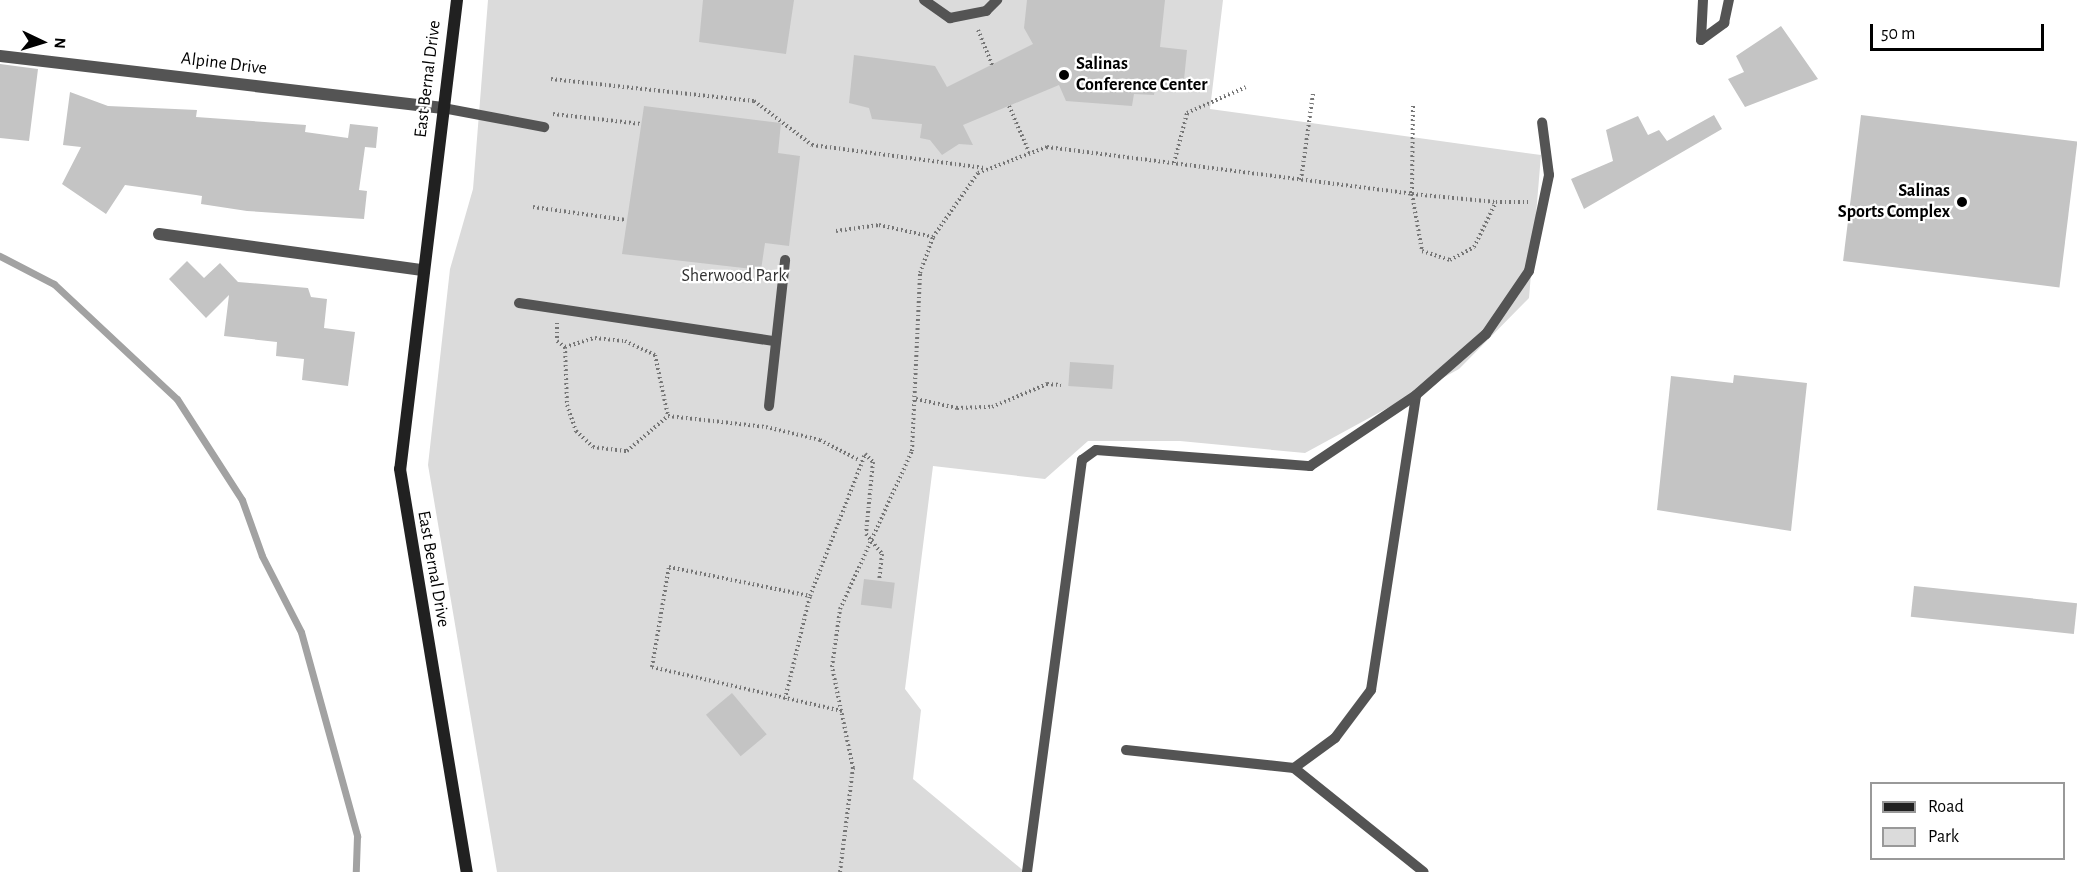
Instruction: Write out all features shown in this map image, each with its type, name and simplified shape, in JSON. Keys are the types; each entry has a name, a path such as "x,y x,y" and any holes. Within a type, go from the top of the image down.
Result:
{"main road":[{"name":"East Bernal Drive","path":"457,0 400,469 467,872"}],"street":[{"name":"Alpine Drive","path":"0,56 443,108"},
{"path":"159,234 423,270"}],"lane":[{"path":"924,0 950,18 973,15 997,0"},
{"path":"1703,0 1701,40 1725,23 1729,0"},
{"path":"443,108 544,127"},
{"path":"1027,872 1085,456 1096,450 1310,466 1416,395 1486,334 1519,290 1529,271 1545,202 1550,162 1542,122"},
{"path":"769,406 784,260"},
{"path":"519,303 774,341"},
{"path":"1294,768 1335,738 1371,690 1416,395"},
{"path":"1126,750 1294,768 1424,872"}],"path":[{"path":"973,15 992,65"},
{"path":"551,79 754,101 812,145 985,168 1047,147 1412,194 1496,202 1545,202"},
{"path":"1174,163 1187,113 1246,87"},
{"path":"1300,180 1313,94"},
{"path":"1009,106 1029,152"},
{"path":"1413,106 1412,194 1422,251 1450,260 1474,247 1496,202"},
{"path":"546,113 641,124"},
{"path":"840,872 853,768 832,667 835,635 844,596 873,539 912,451 916,399 915,298 933,237 985,168"},
{"path":"533,207 626,220"},
{"path":"836,231 879,225 933,237"},
{"path":"557,309 557,341 565,347"},
{"path":"565,347 595,339 625,340 655,355 668,416"},
{"path":"565,347 567,405 576,431 593,447 627,450 668,416 766,427 820,440 859,460"},
{"path":"916,399 957,408 992,407 1047,384 1060,385"},
{"path":"784,699 810,596 859,460 868,454 873,462 864,522 866,534 873,539 882,554 879,581"},
{"path":"810,596 669,567 652,667 842,711"}],"green space":[{"name":"Sherwood Park","path":"488,0 1223,0 1210,109 1541,155 1529,298 1459,369 1305,453 1180,441 1088,441 1045,479 933,466 905,689 921,710 913,779 1025,872 497,872 428,465 450,269 473,189"}],"building":[{"path":"703,0 794,0 786,54 699,42"},
{"name":"Salinas Conference Center","path":"1027,0 1165,0 1160,47 1187,50 1183,90 1155,87 1154,95 1134,94 1132,106 1066,101 1059,85 963,125 973,145 959,144 942,155 930,140 920,138 922,124 872,119 869,108 849,103 854,55 935,66 947,87 1033,44 1024,28"},
{"path":"1781,26 1818,79 1745,107 1728,79 1744,72 1736,56"},
{"path":"0,64 38,69 29,141 0,138"},
{"path":"70,92 108,106 197,110 196,117 306,125 305,132 348,138 350,124 378,127 376,148 365,147 359,190 367,191 364,219 247,211 201,204 202,196 125,185 106,214 62,184 81,147 63,145"},
{"path":"644,106 781,123 778,153 800,156 789,246 765,243 761,270 622,254"},
{"path":"1714,115 1722,129 1584,209 1571,179 1613,161 1606,130 1638,116 1648,135 1659,130 1667,141"},
{"name":"Salinas Sports Complex","path":"1861,115 2077,142 2059,287 1843,261"},
{"path":"187,261 204,278 220,263 238,282 308,288 311,297 327,299 324,328 355,332 348,386 302,380 304,359 276,356 277,342 224,336 229,295 206,318 169,279"},
{"path":"1070,362 1114,365 1112,389 1068,386"},
{"path":"1734,375 1807,383 1791,531 1657,510 1671,376 1733,383"},
{"path":"864,579 895,583 892,609 861,605"},
{"path":"1914,586 2077,603 2074,634 1911,617"},
{"path":"732,693 767,734 741,756 706,715"}],"waterway":[{"path":"0,256 54,284 177,399 242,500 262,556 301,632 357,836 356,872"}],"place":[{"name":"Salinas Conference Center","path":"1064,75"},
{"name":"Salinas Sports Complex","path":"1962,202"}]}
